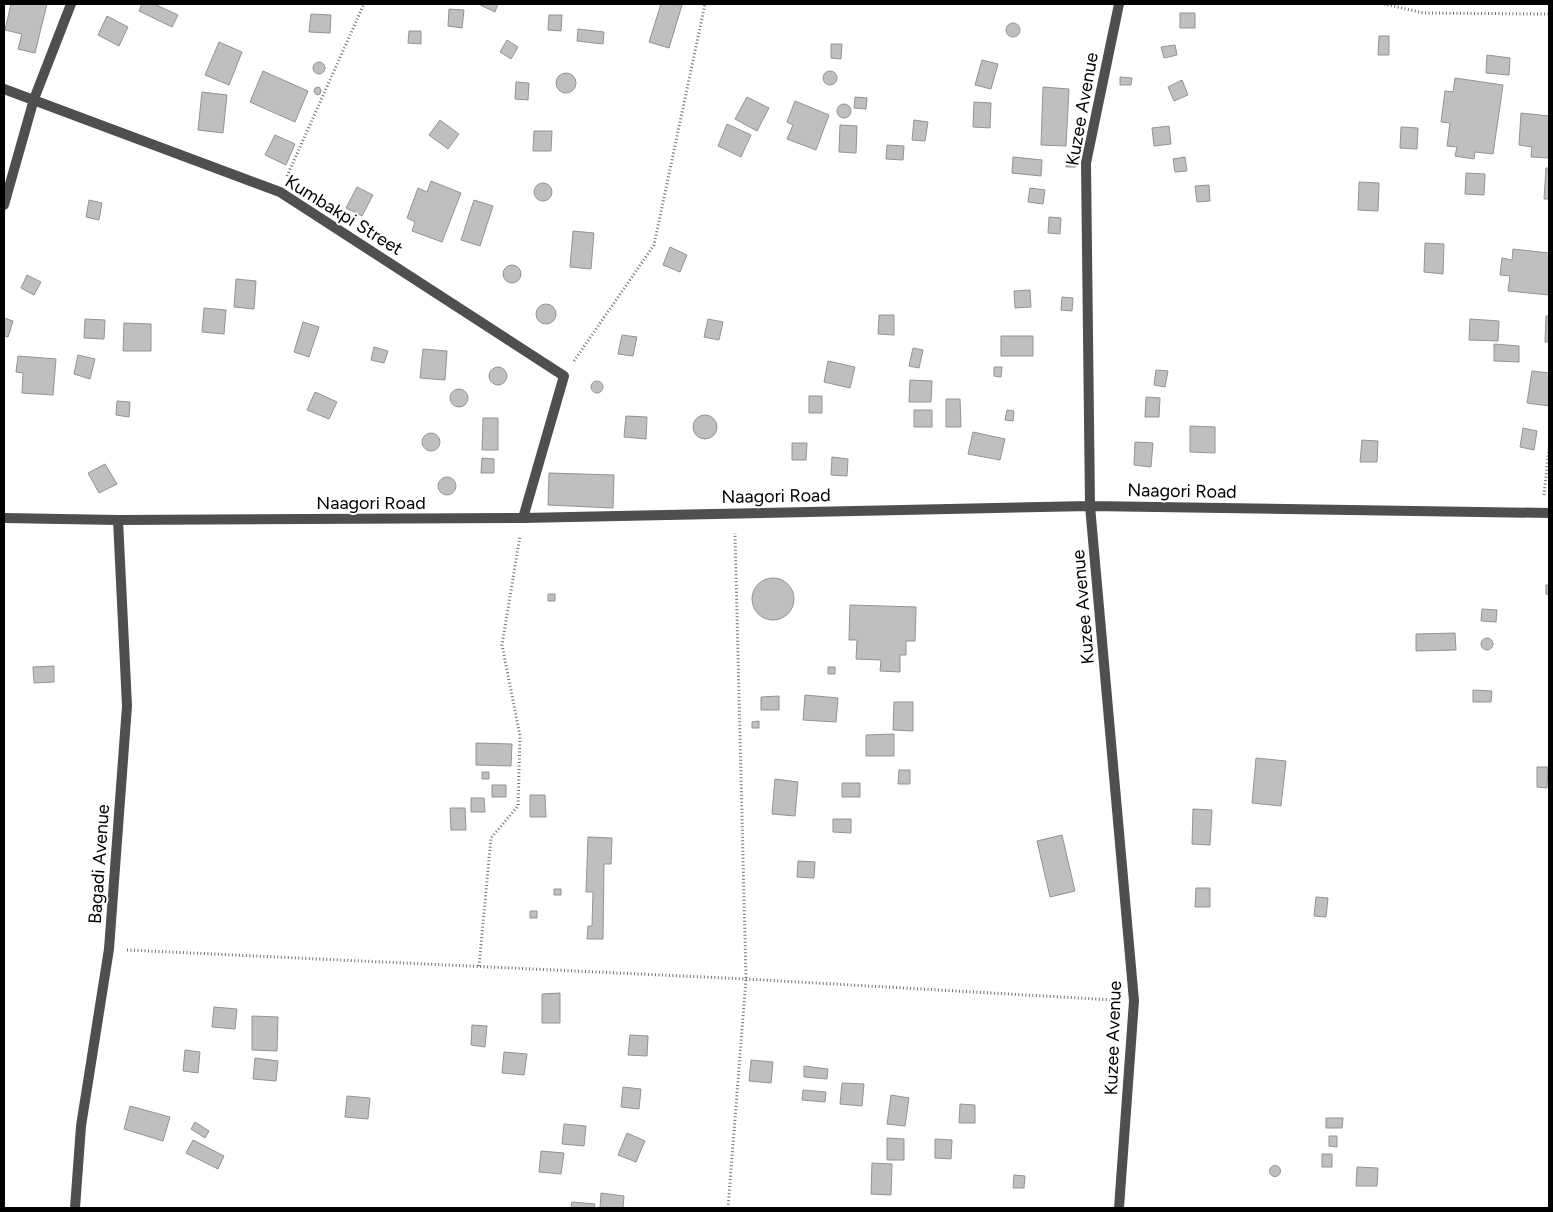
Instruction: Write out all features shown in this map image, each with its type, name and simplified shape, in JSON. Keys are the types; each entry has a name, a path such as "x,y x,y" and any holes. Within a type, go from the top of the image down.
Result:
{"street":[{"path":"4,204 34,99 71,4"},
{"name":"Kuzee Avenue","path":"1119,4 1086,163 1090,506 1134,1001 1119,1208"},
{"name":"Kumbakpi Street","path":"4,89 280,192 564,376"},
{"path":"523,518 564,376"},
{"name":"Naagori Road","path":"4,518 118,520 523,518 1090,506 1546,513"},
{"name":"Bagadi Avenue","path":"75,1208 81,1126 109,949 127,706 118,520"}],"path":[{"path":"280,192 364,4"},
{"path":"564,376 654,245 705,4"},
{"path":"1384,4 1424,13 1549,14"},
{"path":"1546,513 1549,449"},
{"path":"728,1208 746,979 735,513"},
{"path":"479,966 491,838 518,806 520,736 502,645 523,518"},
{"path":"109,949 746,979 1134,1001"}],"building":[{"path":"11,4 47,4 35,53 18,49 22,34 5,30"},
{"path":"142,4 154,4 178,15 172,27 139,11"},
{"path":"478,4 498,4 495,12"},
{"path":"661,4 682,5 669,48 649,42"},
{"path":"449,9 464,10 462,28 448,26"},
{"path":"1180,13 1195,13 1195,28 1180,28"},
{"path":"311,14 331,15 330,33 309,32"},
{"path":"549,15 562,15 561,31 548,30"},
{"path":"107,16 128,27 119,46 98,35"},
{"path":"1010,23 1016,23 1020,30 1016,37 1010,37 1006,33 1006,27"},
{"path":"578,29 604,32 603,44 577,41"},
{"path":"409,31 421,31 421,44 408,43"},
{"path":"1379,36 1389,36 1389,55 1378,55"},
{"path":"507,40 518,47 511,59 500,52"},
{"path":"219,42 242,52 229,85 205,75"},
{"path":"831,44 842,44 841,59 831,58"},
{"path":"1175,45 1177,55 1164,58 1161,47"},
{"path":"1487,55 1510,58 1509,75 1486,73"},
{"path":"982,60 998,64 991,89 975,85"},
{"path":"317,62 321,62 325,68 321,74 317,74 313,70 313,66"},
{"path":"263,71 308,91 295,122 250,102"},
{"path":"827,71 833,71 837,78 833,85 827,85 823,81 823,75"},
{"path":"562,73 570,73 576,79 576,87 570,93 562,93 556,87 556,79"},
{"path":"1120,77 1132,78 1131,85 1120,85"},
{"path":"1455,78 1503,85 1493,154 1475,152 1474,159 1455,156 1457,147 1447,146 1450,123 1441,122 1445,91 1453,92"},
{"path":"1182,80 1188,95 1174,101 1168,87"},
{"path":"516,82 529,83 528,100 515,99"},
{"path":"319,87 321,90 320,94 317,95 314,92 315,88"},
{"path":"1043,87 1069,89 1066,146 1041,145"},
{"path":"202,92 227,95 223,133 198,130"},
{"path":"747,97 769,108 757,131 735,119"},
{"path":"855,97 867,98 866,109 854,108"},
{"path":"795,101 829,115 816,150 787,139 793,125 787,122"},
{"path":"974,102 991,103 990,128 973,127"},
{"path":"844,104 849,106 851,111 849,116 844,118 839,116 837,111 839,106"},
{"path":"1521,113 1549,116 1549,158 1531,157 1532,147 1519,145"},
{"path":"440,120 459,134 448,149 429,135"},
{"path":"914,120 928,122 925,141 912,140"},
{"path":"727,124 751,135 741,157 718,146"},
{"path":"840,125 857,126 856,153 839,152"},
{"path":"1169,126 1171,144 1154,146 1152,128"},
{"path":"1401,127 1418,128 1417,149 1400,148"},
{"path":"534,131 552,131 551,151 533,151"},
{"path":"275,135 295,144 286,165 265,155"},
{"path":"887,145 904,146 903,160 886,159"},
{"path":"1067,156 1076,157 1076,167 1066,167"},
{"path":"1013,157 1042,160 1041,176 1012,173"},
{"path":"1185,157 1187,171 1175,172 1173,159"},
{"path":"1546,168 1549,168 1549,199 1544,199"},
{"path":"1466,173 1485,174 1484,195 1465,194"},
{"path":"431,181 461,193 442,242 412,231 415,222 407,218 418,188 427,192"},
{"path":"1359,182 1379,183 1378,211 1358,210"},
{"path":"539,183 547,183 552,188 550,199 539,201 534,196 534,188"},
{"path":"1209,185 1210,201 1197,202 1195,186"},
{"path":"357,187 373,195 362,216 346,208"},
{"path":"1030,188 1045,190 1043,204 1028,202"},
{"path":"89,200 102,203 99,220 86,217"},
{"path":"474,200 493,206 480,246 461,240"},
{"path":"1049,217 1061,218 1060,234 1048,233"},
{"path":"573,231 594,233 591,269 570,267"},
{"path":"1425,243 1444,244 1443,274 1424,272"},
{"path":"670,247 687,255 680,272 663,265"},
{"path":"1513,249 1549,253 1549,295 1508,291 1510,276 1500,275 1502,258 1512,260"},
{"path":"508,265 516,265 521,270 519,281 508,283 503,278 503,270"},
{"path":"27,275 41,282 34,295 21,288"},
{"path":"236,279 256,281 254,309 234,307"},
{"path":"1030,290 1031,307 1015,308 1014,291"},
{"path":"1062,297 1073,298 1072,311 1061,310"},
{"path":"546,304 553,307 556,314 553,321 546,324 539,321 536,314 539,307"},
{"path":"204,308 226,310 224,334 202,332"},
{"path":"879,315 894,315 894,335 878,334"},
{"path":"1546,316 1549,316 1549,342 1545,342"},
{"path":"4,318 13,321 8,337 4,336"},
{"path":"85,319 105,320 104,339 84,338"},
{"path":"708,319 723,322 719,340 704,337"},
{"path":"1470,319 1499,321 1498,341 1469,340"},
{"path":"303,322 319,327 309,357 294,352"},
{"path":"124,323 151,324 151,351 123,351"},
{"path":"622,335 637,337 633,356 618,354"},
{"path":"1001,336 1033,336 1033,356 1001,356"},
{"path":"1494,344 1519,346 1519,362 1494,361"},
{"path":"374,347 388,351 384,363 371,360"},
{"path":"913,348 923,350 919,368 909,366"},
{"path":"423,349 447,351 445,380 420,378"},
{"path":"78,355 95,359 90,379 74,374"},
{"path":"18,356 56,359 53,395 22,393 23,373 16,372"},
{"path":"828,361 855,367 850,388 824,382"},
{"path":"498,367 504,370 507,376 504,382 498,385 492,382 489,376 492,370"},
{"path":"994,367 1002,367 1001,377 994,376"},
{"path":"1156,370 1168,371 1165,387 1154,385"},
{"path":"1532,371 1549,373 1549,406 1527,403"},
{"path":"910,380 932,381 931,402 909,402"},
{"path":"597,381 603,387 597,393 591,387"},
{"path":"459,389 465,392 468,398 465,404 459,407 453,404 450,398 453,392"},
{"path":"315,392 337,402 329,419 307,410"},
{"path":"809,396 822,396 822,413 809,413"},
{"path":"1146,397 1160,398 1159,417 1145,417"},
{"path":"946,399 960,399 961,427 946,427"},
{"path":"117,401 130,402 129,417 116,415"},
{"path":"914,410 932,410 932,427 914,427"},
{"path":"1007,410 1014,411 1013,421 1005,420"},
{"path":"705,415 714,418 717,427 714,436 705,439 696,436 693,427 696,418"},
{"path":"626,416 647,417 646,439 624,437"},
{"path":"483,418 498,418 498,450 482,450"},
{"path":"1190,426 1215,427 1215,453 1190,452"},
{"path":"1523,428 1537,431 1534,450 1520,447"},
{"path":"973,432 1005,439 1000,460 968,454"},
{"path":"431,433 439,438 440,442 435,450 431,451 423,446 422,442 427,434"},
{"path":"1362,440 1378,441 1377,462 1360,462"},
{"path":"1135,442 1153,443 1151,467 1134,465"},
{"path":"792,443 807,443 806,460 792,460"},
{"path":"832,457 848,459 847,476 831,475"},
{"path":"482,458 494,459 494,473 481,473"},
{"path":"105,464 117,484 99,493 88,473"},
{"path":"549,473 614,475 613,508 548,505"},
{"path":"447,477 453,480 456,486 453,492 447,495 441,492 438,486 441,480"},
{"path":"773,578 788,584 794,599 788,614 773,620 758,614 752,599 758,584"},
{"path":"1546,585 1549,585 1549,595 1546,594"},
{"path":"548,594 555,594 555,601 548,601"},
{"path":"850,605 916,607 915,641 906,641 906,655 900,655 900,672 880,671 881,660 856,659 857,640 849,640"},
{"path":"1482,609 1497,610 1496,622 1481,621"},
{"path":"1455,633 1456,650 1416,651 1416,634"},
{"path":"1485,638 1489,638 1493,644 1489,650 1485,650 1481,646 1481,642"},
{"path":"54,666 54,682 34,683 33,667"},
{"path":"828,667 835,667 835,674 828,674"},
{"path":"1473,690 1492,691 1491,702 1473,702"},
{"path":"805,695 838,698 836,722 803,720"},
{"path":"779,696 779,710 761,710 761,697"},
{"path":"894,702 913,702 913,731 893,730"},
{"path":"759,721 759,728 752,728 752,722"},
{"path":"894,734 894,756 866,756 866,735"},
{"path":"476,743 512,744 511,766 476,765"},
{"path":"1256,758 1286,761 1281,806 1252,803"},
{"path":"1537,767 1548,767 1547,788 1537,787"},
{"path":"899,770 910,770 910,784 898,784"},
{"path":"482,772 489,772 489,779 482,779"},
{"path":"775,779 798,782 795,816 772,814"},
{"path":"842,783 860,783 860,797 842,797"},
{"path":"492,785 506,785 506,797 492,797"},
{"path":"530,795 545,795 546,817 530,817"},
{"path":"471,798 484,798 485,812 471,812"},
{"path":"450,808 465,808 466,830 451,830"},
{"path":"1193,809 1212,810 1210,845 1192,844"},
{"path":"833,819 851,819 851,833 833,832"},
{"path":"1062,835 1075,891 1050,897 1037,841"},
{"path":"588,837 612,838 611,864 604,864 603,939 587,939 588,926 592,926 593,892 586,892"},
{"path":"798,861 815,862 814,878 797,877"},
{"path":"1196,888 1210,888 1210,907 1195,907"},
{"path":"554,889 561,889 561,895 554,895"},
{"path":"1316,897 1328,898 1326,917 1314,916"},
{"path":"530,911 537,911 537,918 530,918"},
{"path":"560,993 560,1023 542,1023 542,994"},
{"path":"214,1007 237,1009 235,1029 212,1027"},
{"path":"252,1016 278,1017 277,1051 252,1050"},
{"path":"472,1025 487,1026 485,1047 471,1045"},
{"path":"630,1035 648,1036 647,1056 628,1055"},
{"path":"185,1050 200,1052 198,1073 183,1071"},
{"path":"504,1052 527,1054 524,1075 502,1073"},
{"path":"255,1058 278,1061 276,1081 253,1079"},
{"path":"751,1060 773,1062 771,1083 749,1081"},
{"path":"804,1066 828,1069 827,1079 804,1077"},
{"path":"842,1083 864,1084 862,1106 840,1104"},
{"path":"623,1087 641,1089 639,1109 621,1107"},
{"path":"803,1090 826,1092 825,1102 802,1100"},
{"path":"891,1095 909,1098 905,1126 887,1124"},
{"path":"347,1096 370,1098 368,1119 345,1117"},
{"path":"960,1104 975,1105 975,1123 959,1123"},
{"path":"130,1106 170,1117 163,1141 124,1129"},
{"path":"1326,1118 1343,1118 1342,1128 1326,1128"},
{"path":"195,1122 209,1131 205,1138 191,1129"},
{"path":"564,1124 586,1126 584,1146 562,1144"},
{"path":"627,1133 645,1141 636,1162 618,1155"},
{"path":"1329,1136 1337,1136 1337,1147 1329,1146"},
{"path":"887,1138 904,1139 904,1160 887,1160"},
{"path":"935,1139 952,1140 951,1159 935,1158"},
{"path":"193,1140 224,1156 218,1169 186,1153"},
{"path":"541,1151 564,1153 561,1174 539,1172"},
{"path":"1322,1154 1332,1154 1332,1167 1322,1167"},
{"path":"872,1163 892,1164 891,1195 871,1194"},
{"path":"1273,1166 1277,1166 1280,1171 1279,1175 1273,1176 1270,1173 1270,1169"},
{"path":"1357,1167 1378,1168 1377,1186 1356,1186"},
{"path":"1014,1175 1025,1176 1024,1188 1013,1188"},
{"path":"601,1193 624,1196 623,1208 600,1208"},
{"path":"572,1202 595,1204 594,1208 571,1208"}]}
